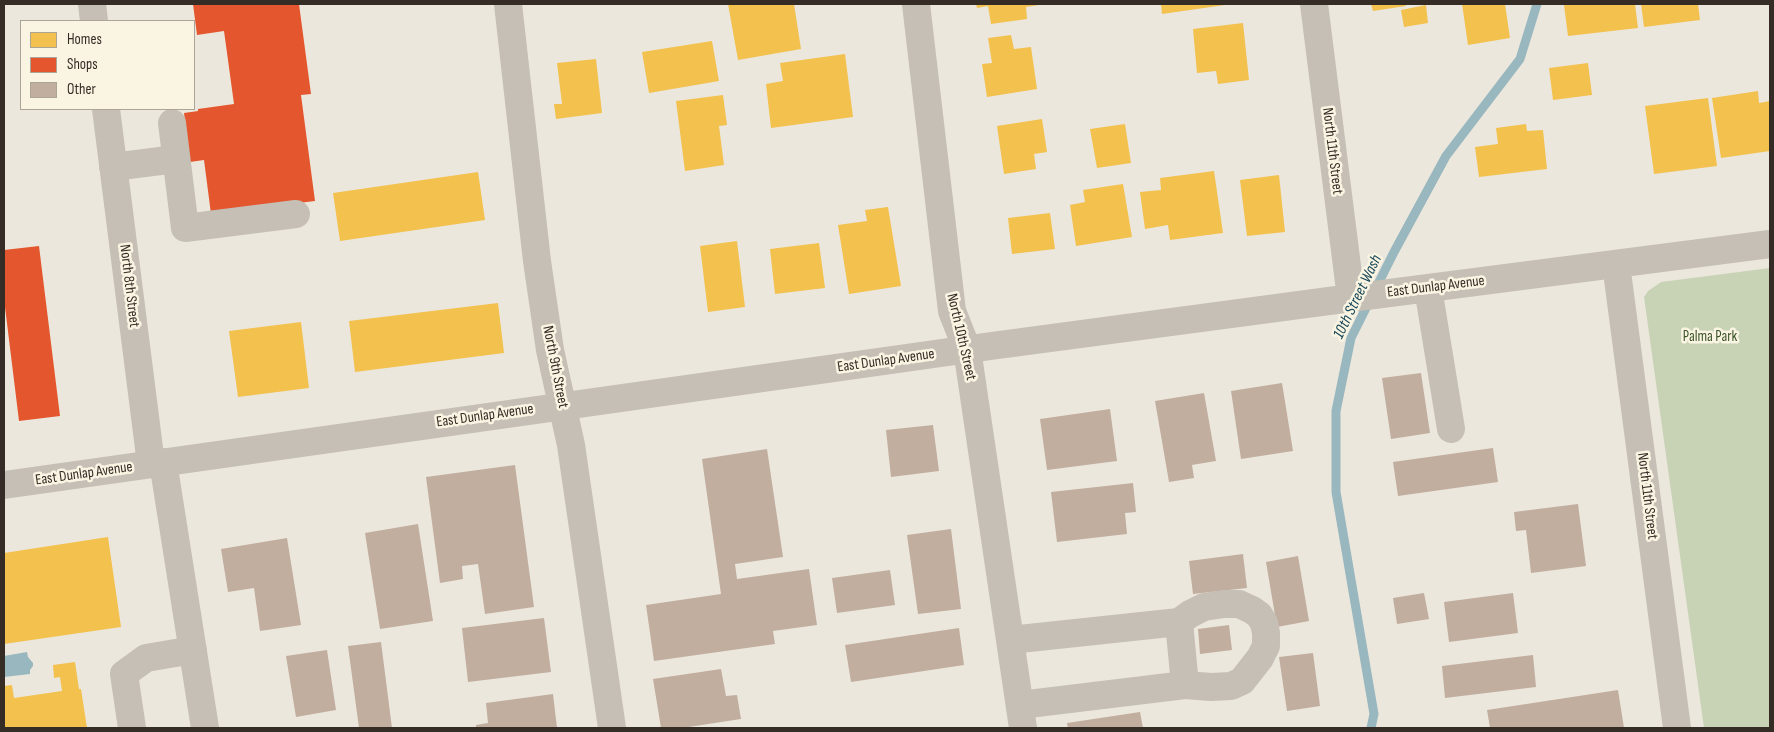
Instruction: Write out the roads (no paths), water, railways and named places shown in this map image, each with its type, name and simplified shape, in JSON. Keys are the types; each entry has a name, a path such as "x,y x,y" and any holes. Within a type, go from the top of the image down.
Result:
{"street":[{"path":"92,4 94,20"},
{"name":"North 9th Street","path":"508,4 537,261 550,350 571,446 612,728"},
{"name":"North 10th Street","path":"916,4 952,311 967,350 1021,716"},
{"name":"North 11th Street","path":"1314,4 1351,298"},
{"name":"North 8th Street","path":"106,110 157,463 193,650 205,728"},
{"path":"172,123 185,228 296,214"},
{"path":"114,167 176,159"},
{"name":"East Dunlap Avenue","path":"4,486 967,350 1770,244"},
{"name":"North 11th Street","path":"1616,264 1677,728"},
{"path":"1428,288 1451,429"},
{"path":"1010,640 1179,622 1204,607 1224,604 1239,604 1259,615 1264,623 1266,633 1266,646 1252,670 1242,681 1231,686 1186,685 1021,716"},
{"path":"1179,622 1186,685"},
{"path":"132,728 124,674 146,658 193,650"}],"water":[{"path":"27,652 28,657 33,663 30,674 4,677 4,656"}],"waterway":[{"name":"10th Street Wash","path":"1371,728 1374,714 1336,492 1336,411 1351,338 1394,252 1446,156 1520,59 1537,4"}],"park label":[{"name":"Palma Park","path":"1710,337"}]}
